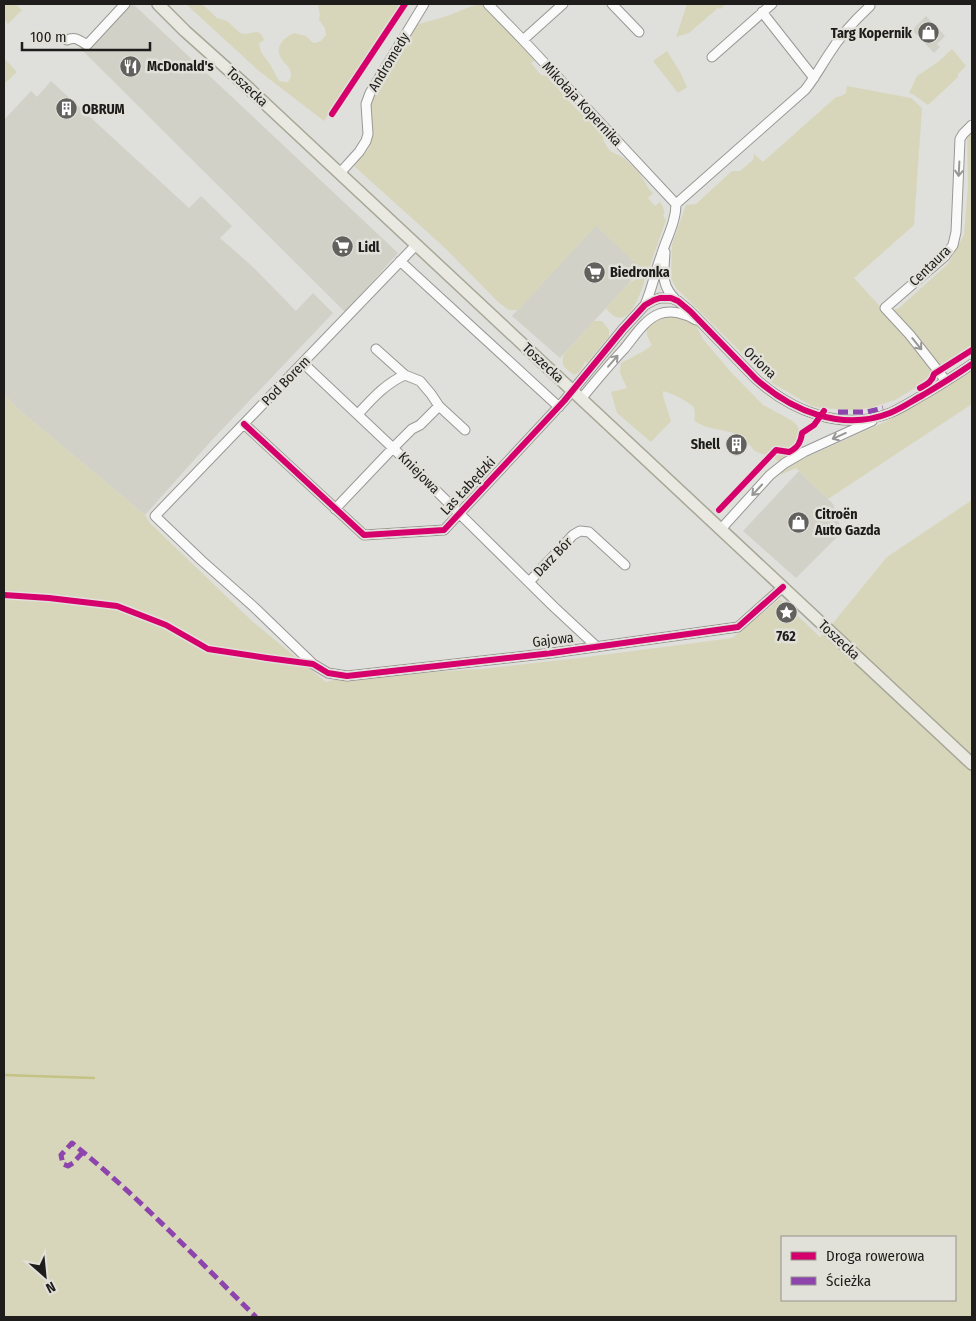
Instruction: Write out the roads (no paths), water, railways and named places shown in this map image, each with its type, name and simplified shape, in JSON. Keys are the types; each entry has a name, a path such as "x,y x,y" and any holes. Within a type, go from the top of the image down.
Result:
{"main road":[{"name":"Toszecka","path":"158,4 972,764"}],"street":[{"path":"67,40 74,38 86,45 125,4"},
{"name":"Andromedy","path":"340,173 359,152 366,141 368,127 366,104 370,93 424,4"},
{"name":"Mikołaja Kopernika","path":"488,4 524,40 676,204"},
{"path":"524,40 563,4"},
{"path":"612,4 639,32"},
{"path":"712,57 772,4"},
{"path":"577,395 623,330 649,302 661,256 676,213 676,204 805,90 838,41 870,6"},
{"path":"762,12 814,78"},
{"name":"Centaura","path":"946,381 885,308 942,259 953,245 956,232 960,139 972,125"},
{"name":"Pod Borem","path":"155,516 416,244"},
{"path":"656,316 663,308 666,298 666,244"},
{"name":"Toszecka","path":"400,261 559,407"},
{"path":"665,285 678,302"},
{"name":"Oriona","path":"649,302 671,298 678,302 690,311 761,383 779,397 808,412 834,419 869,419 884,415 899,409 972,364"},
{"name":"Oriona","path":"649,302 692,318 702,324"},
{"path":"577,395 650,320 663,313 673,312"},
{"path":"623,330 635,335"},
{"path":"376,349 405,375 420,381 439,406 465,430"},
{"name":"Kniejowa","path":"303,363 598,647"},
{"path":"358,414 384,388 405,375"},
{"name":"Las Łabędzki","path":"244,424 364,535 444,530 559,407 577,395"},
{"path":"335,509 412,429 420,425 439,406"},
{"path":"721,529 770,476 785,463 884,415"},
{"name":"Gajowa","path":"155,516 313,664 328,673 347,676 543,654 738,627 783,587"},
{"name":"Darz Bór","path":"529,582 573,535 580,531 589,532 625,565"}],"waterway":[{"path":"4,1075 94,1078"}],"place":[{"name":"Targ Kopernik","path":"928,33"},
{"name":"McDonald's","path":"131,66"},
{"name":"OBRUM","path":"66,109"},
{"name":"Lidl","path":"342,247"},
{"name":"Biedronka","path":"594,272"},
{"name":"Shell","path":"736,444"},
{"name":"Citroën Auto Gazda","path":"799,522"},
{"name":"762","path":"786,613"}]}
